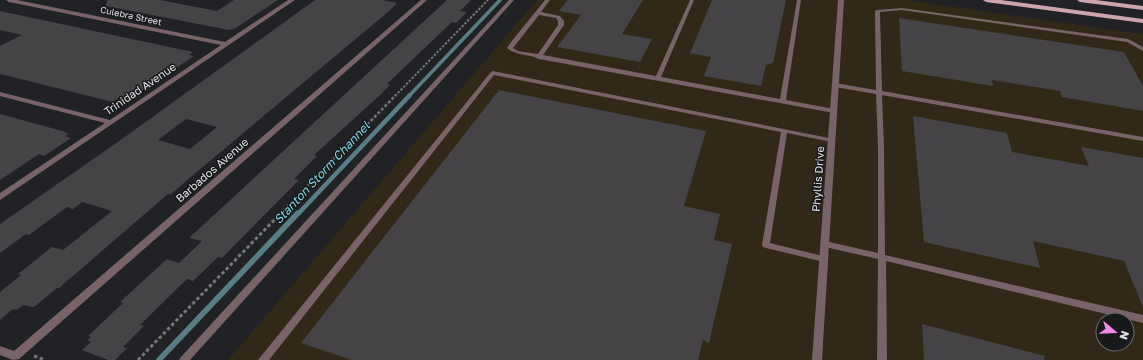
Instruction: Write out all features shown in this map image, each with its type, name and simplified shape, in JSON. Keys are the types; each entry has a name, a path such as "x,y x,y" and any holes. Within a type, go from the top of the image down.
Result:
{"main road":[{"path":"986,0 1143,22"},
{"path":"1080,0 1143,8"}],"street":[{"name":"Culebra Street","path":"9,0 226,44"},
{"name":"Trinidad Avenue","path":"0,197 292,0"},
{"name":"Barbados Avenue","path":"0,350 15,356 424,0"},
{"name":"Phyllis Drive","path":"818,360 841,0"},
{"path":"0,94 110,122"}],"lane":[{"path":"184,360 512,0"},
{"path":"548,0 510,48 516,52 540,57 834,111"},
{"path":"658,78 692,0"},
{"path":"783,101 799,0"},
{"path":"882,360 881,147 878,92 878,11 902,9 1128,41 1143,49"},
{"path":"537,13 558,17 561,21 561,25 540,57"},
{"path":"263,360 493,72 832,140"},
{"path":"835,85 1143,139"},
{"path":"784,131 766,245 824,260"},
{"path":"825,244 1143,319"}],"path":[{"path":"138,360 488,0"}],"shaded area":[{"path":"537,0 907,0 1143,34 1143,360 228,360"}],"building":[{"path":"107,0 160,0 217,11 234,0 278,0 234,29 229,30 106,6"},
{"path":"315,0 382,0 397,3 170,195 168,194 59,288 57,288 34,307 23,305 17,310 13,309 0,320 0,292 21,275 18,274 52,247 63,250 112,211 82,202 73,209 67,207 29,235 26,234 0,253 0,224 122,139","holes":["186,119 217,127 190,149 158,140"]},
{"path":"447,0 471,0 460,11 467,12 456,23 452,22 387,84 390,85 379,96 314,155 317,156 294,179 299,180 222,258 218,257 193,281 187,279 140,325 144,326 123,347 127,348 115,360 108,360 82,350 91,342 87,340 91,337 88,336 123,303 120,302 167,259 179,263 202,241 189,238"},
{"path":"568,0 643,0 622,34 652,39 640,62 557,47 581,15 559,11"},
{"path":"712,0 786,0 773,63 766,65 761,86 704,76 711,57 690,53"},
{"path":"0,11 193,52 189,55 194,56 127,101 118,98 113,102 0,74 0,46 22,35 0,30"},
{"path":"899,18 1124,52 1143,86 1143,111 1062,97 1060,91 992,80 993,86 902,71"},
{"path":"499,90 706,131 684,206 720,214 714,240 732,244 709,343 703,340 698,360 352,360 301,343"},
{"path":"0,114 66,132 65,133 69,134 65,136 71,138 44,156 39,154 0,180"},
{"path":"913,116 1007,133 1012,152 1089,166 1081,147 1143,158 1143,307 1124,261 1033,241 1040,268 924,242"},
{"path":"922,324 1045,356 1044,360 924,360"}],"waterway":[{"name":"Stanton Storm Channel","path":"409,96 500,0"},
{"name":"Stanton Storm Channel","path":"298,214 410,95"},
{"name":"Stanton Storm Channel","path":"159,360 298,213"}]}
